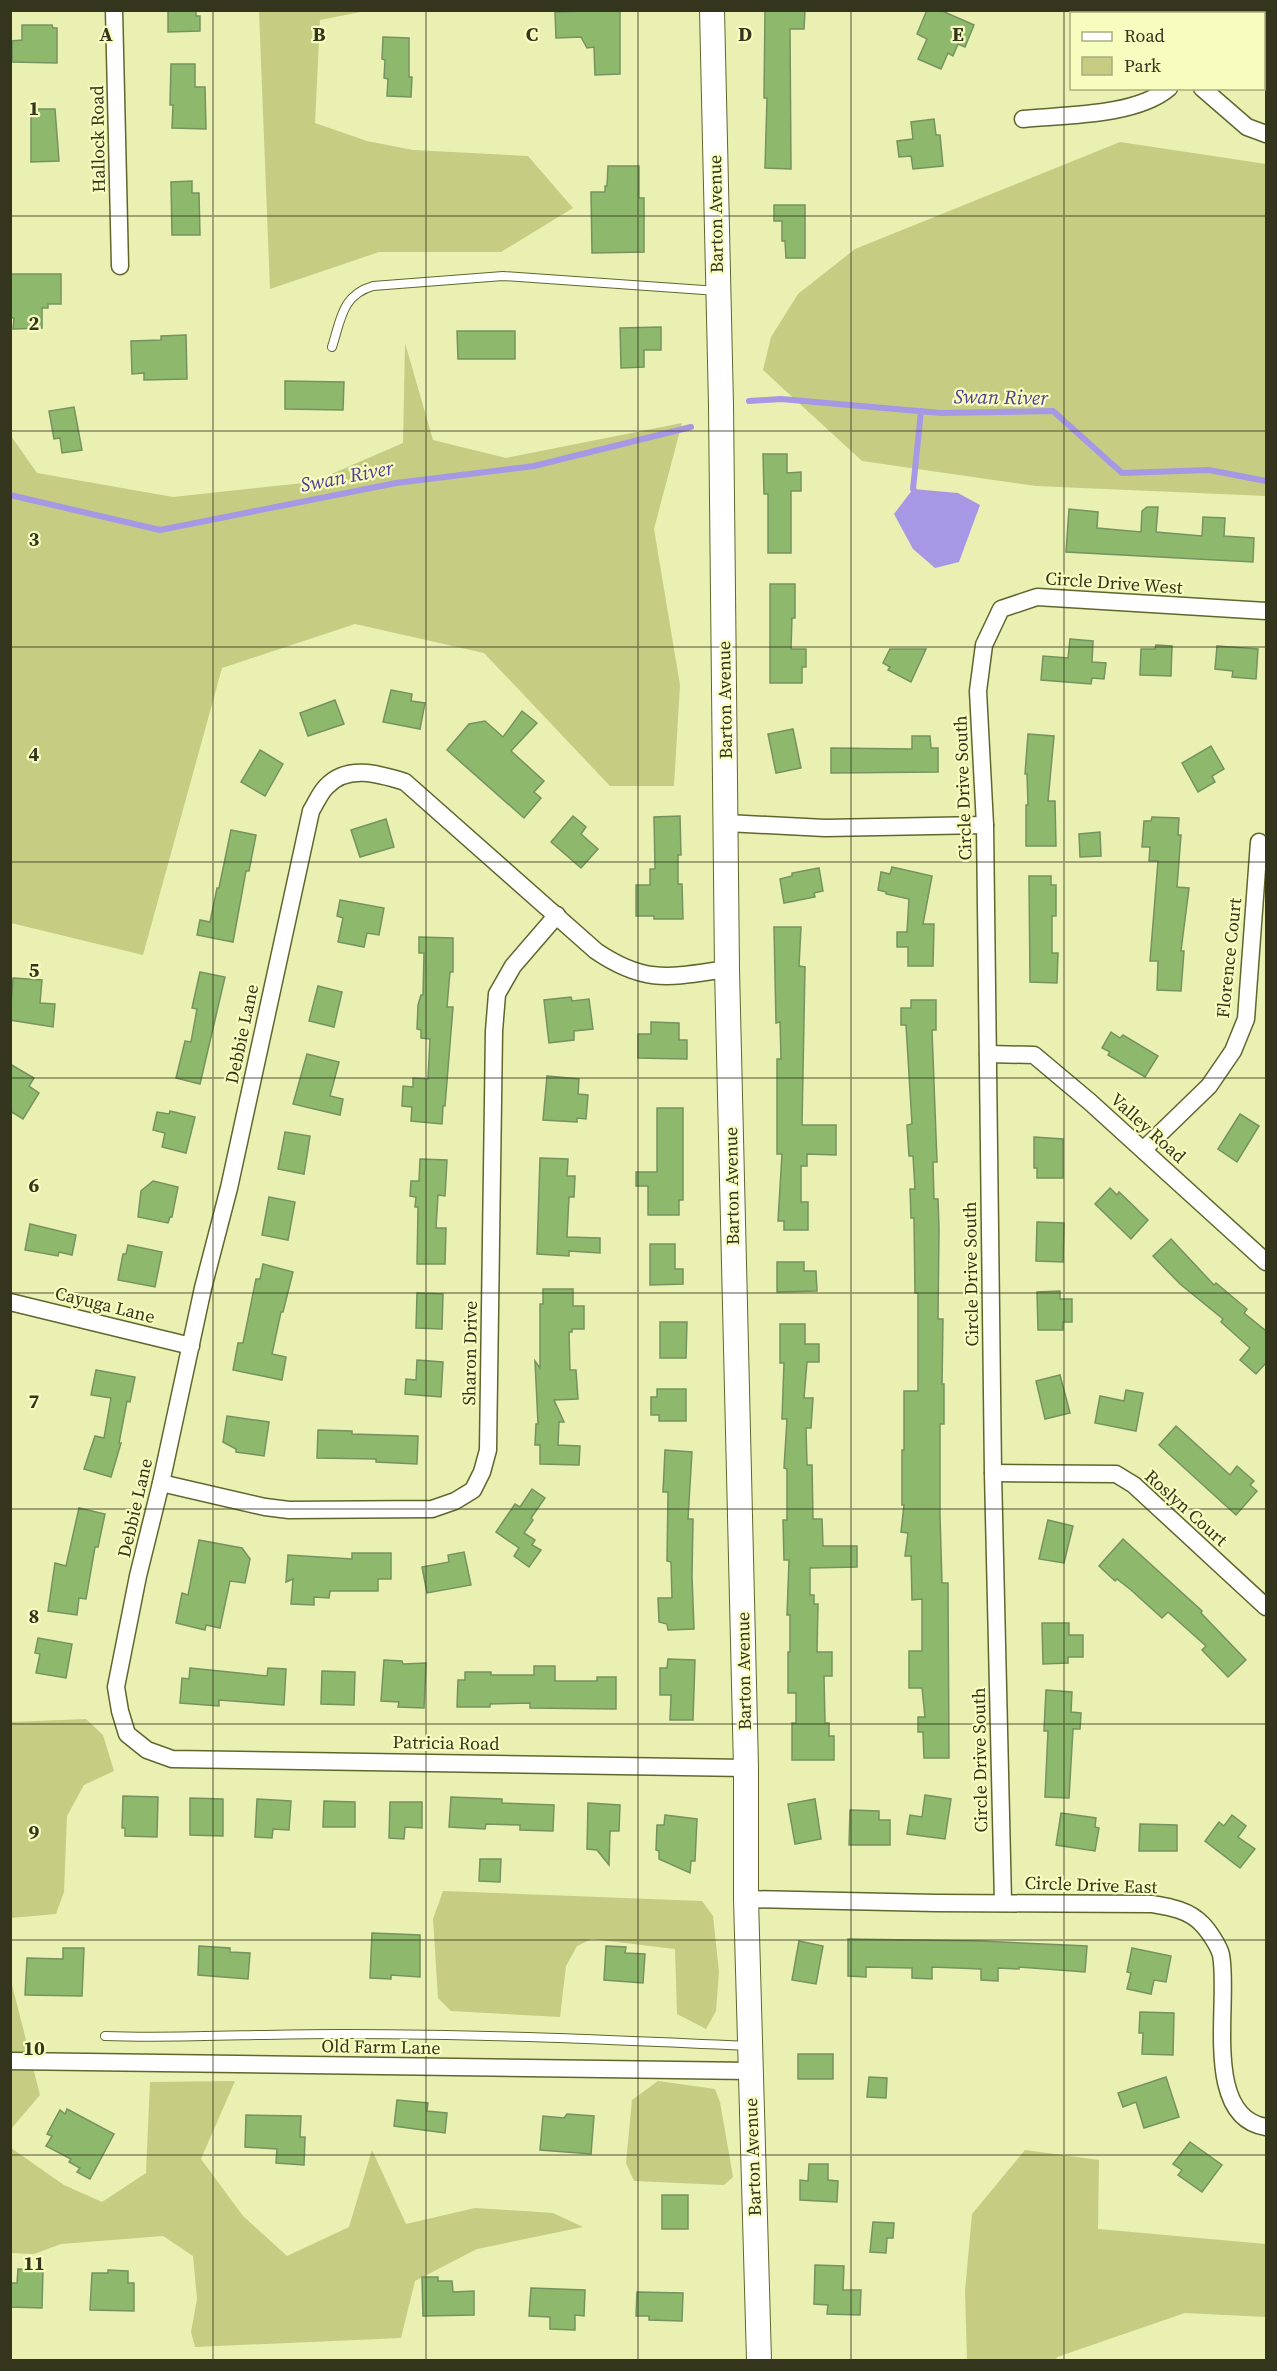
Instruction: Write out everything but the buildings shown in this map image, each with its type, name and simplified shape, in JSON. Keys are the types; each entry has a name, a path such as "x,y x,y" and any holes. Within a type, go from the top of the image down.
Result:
{"street":[{"name":"Hallock Road","path":"114,10 120,266"},
{"name":"Barton Avenue","path":"712,10 727,969 746,1768 749,2046 759,2361"},
{"path":"1023,119 1125,109 1160,97 1167,90"},
{"path":"1204,90 1247,127 1266,134"},
{"name":"Circle Drive West","path":"984,645 1000,609 1037,597 1266,611"},
{"name":"Circle Drive South","path":"984,645 978,691 984,825 993,1473 1003,1902"},
{"name":"Debbie Lane","path":"147,1750 127,1734 116,1687 138,1576 229,1188 311,811 326,786 349,773 376,772 405,782 596,951 617,965 642,974 663,978 727,969"},
{"path":"726,824 825,828 984,825"},
{"name":"Florence Court","path":"1143,1150 1209,1086 1233,1051 1246,1019 1259,842"},
{"name":"Sharon Drive","path":"161,1483 265,1507 289,1510 432,1509 455,1501 473,1490 482,1472 488,1450 494,1031 497,994 513,966 557,915"},
{"name":"Valley Road","path":"988,1054 1034,1055 1090,1102 1266,1262"},
{"name":"Cayuga Lane","path":"10,1302 191,1346"},
{"name":"Roslyn Court","path":"993,1473 1116,1474 1134,1485 1266,1607"},
{"name":"Patricia Road","path":"147,1750 172,1759 202,1761 285,1760 746,1768"},
{"name":"Circle Drive East","path":"746,1899 936,1904 1003,1902 1152,1904 1180,1909 1202,1924 1220,1953 1223,1986 1222,2067 1229,2092 1240,2113 1258,2126 1266,2127"},
{"name":"Old Farm Lane","path":"10,2061 750,2071"}],"lane":[{"path":"332,347 344,309 351,297 373,286 503,276 718,291"},
{"path":"105,2036 156,2038 348,2034 506,2035 749,2046"}],"green space":[{"path":"259,11 366,11 320,20 315,123 367,141 413,150 528,156 573,208 501,252 379,252 270,289"},
{"path":"1120,142 1266,164 1266,496 1036,486 862,461 763,370 771,337 798,294 855,249"},
{"path":"405,343 433,440 506,458 682,423 654,529 680,685 674,786 610,786 484,653 355,624 222,668 143,955 11,923 11,436 37,473 173,497 313,482 403,443"},
{"path":"86,1719 103,1735 114,1771 84,1785 67,1816 64,1892 56,1914 11,1918 11,1722"},
{"path":"443,1891 702,1901 713,1916 719,1972 716,2011 706,2029 677,2014 675,1949 592,1939 577,1946 566,1966 560,2017 451,2011 438,1998 433,1919"},
{"path":"10,1977 40,2095 11,2129 10,2129"},
{"path":"235,2081 201,2159 243,2216 287,2256 349,2227 372,2150 406,2224 475,2208 553,2213 583,2227 477,2249 415,2281 401,2338 195,2347 191,2332 197,2299 193,2256 163,2236 61,2244 34,2254 11,2253 11,2148 64,2185 102,2202 146,2173 150,2082"},
{"path":"658,2081 715,2089 720,2102 733,2177 724,2185 634,2181 626,2163 632,2100"},
{"path":"1025,2150 1099,2160 1098,2229 1266,2244 1266,2317 1185,2313 1057,2357 1056,2360 967,2360 965,2291 972,2214"}],"shaded area":[{"path":"913,489 958,493 980,505 959,562 935,568 913,549 894,514"}],"waterway":[{"name":"Swan River","path":"749,401 781,399 941,413 1053,411 1122,473 1209,470 1266,481"},
{"path":"918,496 913,489 921,411"},
{"name":"Swan River","path":"10,495 160,530 396,483 534,466 691,427"}]}
